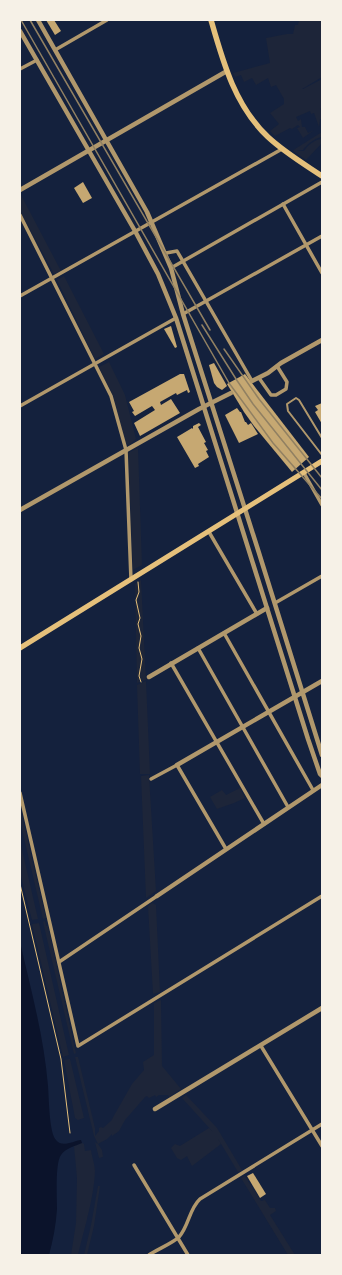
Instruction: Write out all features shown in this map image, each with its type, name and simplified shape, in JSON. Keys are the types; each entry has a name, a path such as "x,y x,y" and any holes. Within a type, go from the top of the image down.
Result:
{"main road":[{"path":"211,20 227,71 239,99 249,115 267,136 282,149 322,176"},
{"path":"20,648 246,510 322,461"}],"street":[{"path":"38,20 147,212 166,253 183,314 322,755"},
{"path":"55,50 107,20"},
{"path":"20,32 135,231 158,274 176,318 310,746 322,776"},
{"path":"20,69 36,60"},
{"path":"20,190 227,71"},
{"path":"20,296 282,149"},
{"path":"171,268 322,182"},
{"path":"283,204 322,273"},
{"path":"20,215 111,396 126,450 132,580"},
{"path":"183,314 322,236"},
{"path":"166,253 177,251 252,381 322,340"},
{"path":"20,406 176,318"},
{"path":"259,378 271,395 276,395 286,388 287,382 277,366"},
{"path":"20,510 231,392"},
{"path":"304,473 322,505"},
{"path":"210,532 257,614"},
{"path":"275,603 322,576"},
{"path":"149,676 267,608"},
{"path":"224,633 313,790"},
{"path":"198,648 288,807"},
{"path":"171,663 264,824"},
{"path":"151,778 177,765 322,681"},
{"path":"177,765 226,849"},
{"path":"59,962 322,785"},
{"path":"20,793 78,1046 322,896"},
{"path":"155,1109 322,1008"},
{"path":"261,1046 322,1146"},
{"path":"149,1255 178,1238 184,1229 195,1203 200,1198 322,1124"},
{"path":"134,1165 188,1255"}],"lane":[{"path":"322,438 300,400 296,398 287,404 288,410 322,455"}],"path":[{"path":"138,576 139,592 136,600 140,618 138,624 141,636 139,648 142,659 139,676 141,682"},
{"path":"20,884 61,1059 70,1133"}],"shaded area":[{"path":"299,20 322,20 322,77 302,89 322,79 322,107 320,109 322,111 322,119 320,119 319,127 314,113 311,114 310,111 296,117 298,121 301,119 302,127 305,127 308,133 314,130 303,138 297,128 300,127 298,125 275,136 270,131 279,124 270,113 284,104 284,99 276,85 271,87 268,78 256,85 252,78 244,82 241,75 235,77 233,73 270,63 266,38 293,34 295,25 298,25"},
{"path":"322,132 322,138 316,139 303,150 297,151 304,151 309,145 318,140 322,140 322,144 306,160 293,151"},
{"path":"20,195 61,271 54,274 20,211"},
{"path":"64,276 104,354 95,359 57,280"},
{"path":"109,362 125,395 136,439 129,445 125,443 113,395 99,367"},
{"path":"138,448 142,565 133,570 128,453"},
{"path":"141,580 146,680 137,683 135,584"},
{"path":"146,681 150,774 140,774 137,685"},
{"path":"149,775 156,891 146,898 141,776"},
{"path":"240,788 245,798 217,809 210,797 222,790 226,795"},
{"path":"20,807 46,918 43,919 20,821"},
{"path":"20,841 38,919 32,920 20,873"},
{"path":"152,903 156,905 160,992 153,994 148,906"},
{"path":"45,921 46,926 48,926 76,1053 74,1054 43,922"},
{"path":"39,923 69,1055 63,1057 32,924"},
{"path":"20,942 37,1014 46,1068 52,1130 56,1140 61,1144 81,1140 82,1143 65,1151 59,1159 57,1172 57,1215 49,1255 20,1255"},
{"path":"161,1000 162,1066 181,1089 169,1097 168,1095 159,1095 156,1097 155,1095 149,1098 147,1096 145,1097 125,1120 119,1131 98,1144 94,1136 75,1057 78,1057 95,1128 95,1136 99,1131 99,1128 103,1128 111,1121 132,1084 144,1070 143,1062 154,1055 154,1003"},
{"path":"70,1059 84,1118 78,1120 75,1118 64,1060"},
{"path":"186,1095 217,1128 242,1170 238,1172 217,1137 221,1144 192,1166 187,1156 181,1160 177,1158 171,1148 175,1144 180,1146 209,1128 213,1132 182,1098"},
{"path":"95,1142 102,1150 103,1157 99,1158"},
{"path":"82,1143 84,1144 85,1151 91,1150 95,1169 94,1182 91,1203 78,1255 71,1255 76,1223 77,1178 74,1146"},
{"path":"245,1176 261,1201 265,1200 270,1208 275,1208 276,1211 270,1215 295,1255 288,1255 241,1178"},
{"path":"98,1186 100,1186 94,1226 87,1255 84,1255 91,1225"}],"building":[{"path":"46,20 54,20 61,31 55,35"},
{"path":"83,182 92,198 83,203 74,188"},
{"path":"171,326 177,347 175,348 164,329"},
{"path":"214,363 227,386 222,390 214,383 209,365"},
{"path":"180,374 184,374 190,392 188,393 187,390 177,395 176,393 160,402 161,405 171,399 180,413 140,436 134,423 155,410 152,406 135,416 129,402"},
{"path":"245,374 309,457 292,472 254,426 227,384"},
{"path":"322,403 322,424 315,412 318,410 315,406"},
{"path":"237,408 241,412 245,422 248,425 251,423 258,434 239,443 225,415"},
{"path":"199,423 201,425 198,427 206,442 204,443 208,450 206,451 209,457 198,464 199,466 195,468 177,437 192,428 193,429 193,426"},
{"path":"253,1173 266,1194 260,1198 247,1176"}],"railway":[{"path":"21,20 229,383 273,443 322,499"},
{"path":"30,20 210,330"},
{"path":"202,325 253,404 322,490"},
{"path":"224,349 259,399 322,478"}]}
